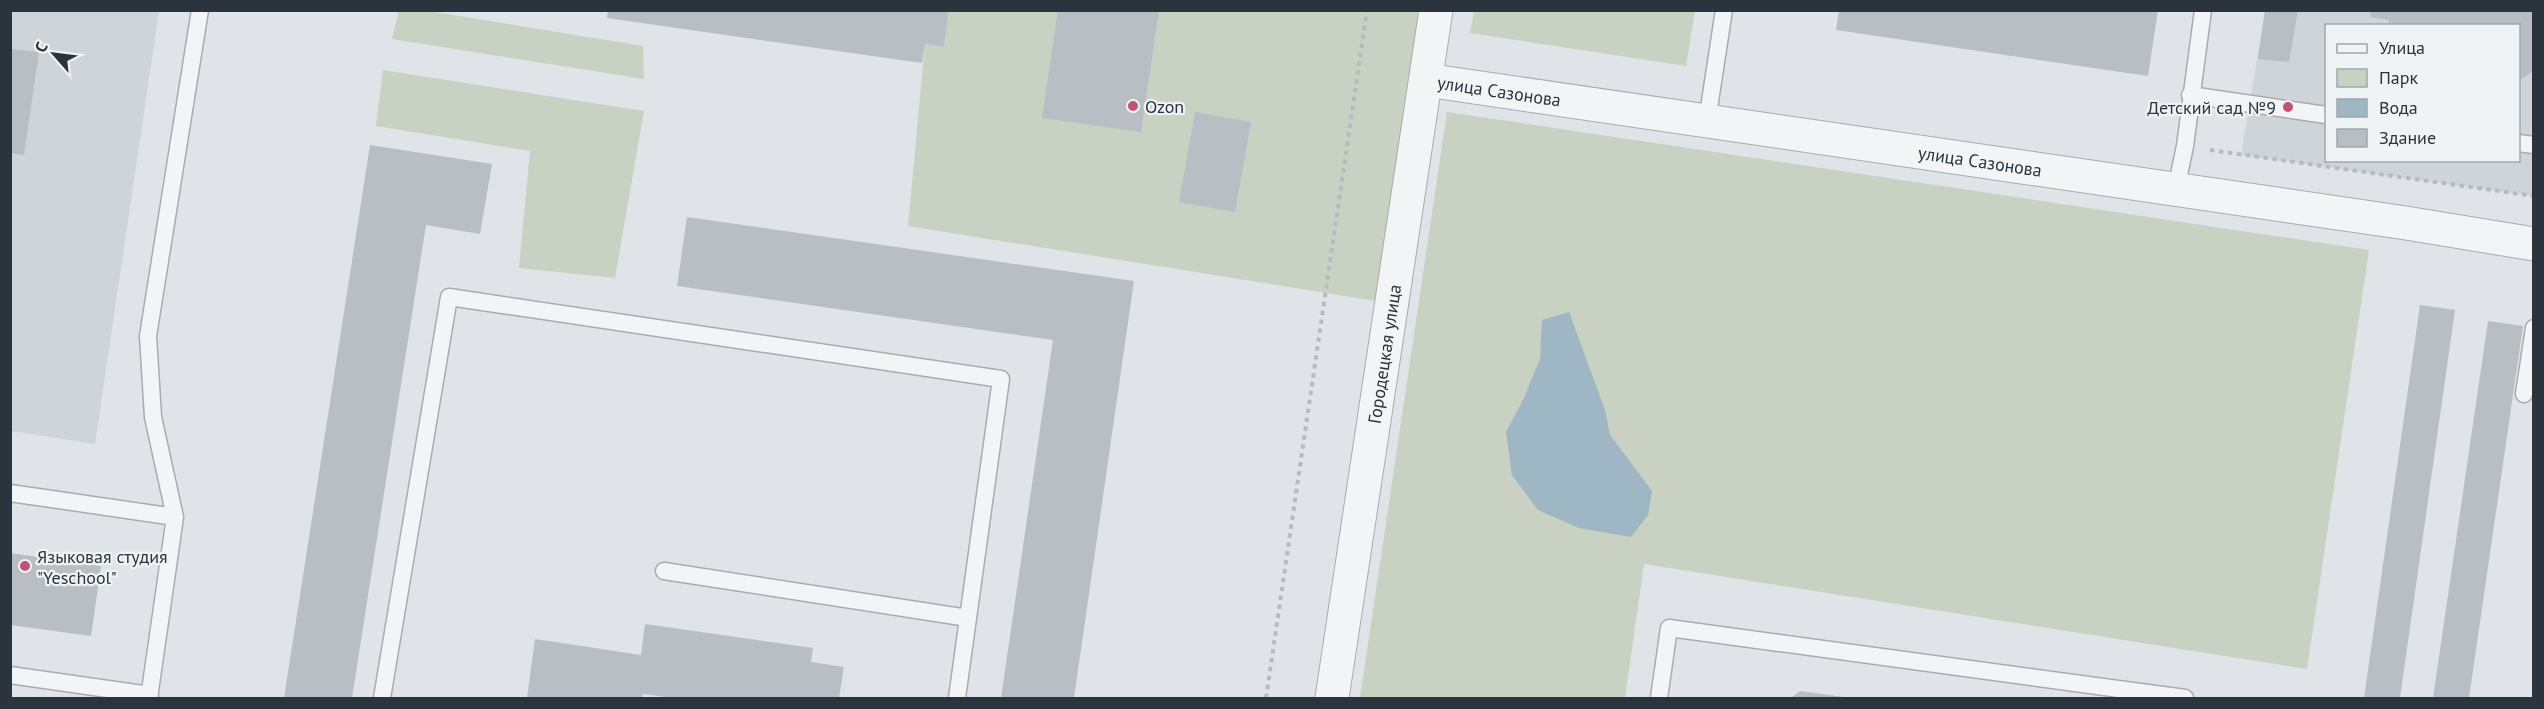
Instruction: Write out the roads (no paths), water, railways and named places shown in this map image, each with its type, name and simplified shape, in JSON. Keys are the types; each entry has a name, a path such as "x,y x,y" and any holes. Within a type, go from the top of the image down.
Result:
{"street":[{"name":"Городецкая улица","path":"1332,699 1436,10"},
{"name":"улица Сазонова","path":"1426,80 2534,243"}],"lane":[{"path":"10,675 149,697 175,517 153,417 148,336 200,10"},
{"path":"1707,121 1724,10"},
{"path":"2176,189 2185,147 2190,95 2203,10"},
{"path":"2190,95 2325,115"},
{"path":"382,699 449,297 1002,379 957,699"},
{"path":"2523,394 2534,328"},
{"path":"10,493 175,517"},
{"path":"664,571 968,618"},
{"path":"1659,699 1669,628 2185,699"}],"water":[{"path":"1569,312 1605,410 1610,435 1652,491 1648,515 1631,537 1579,528 1538,510 1512,475 1506,432 1523,400 1540,359 1542,320"}],"place":[{"name":"Ozon","path":"1133,106"},
{"name":"Детский сад №9","path":"2288,107"},
{"name":"Языковая студия \"Yeschool\"","path":"25,566"}]}
